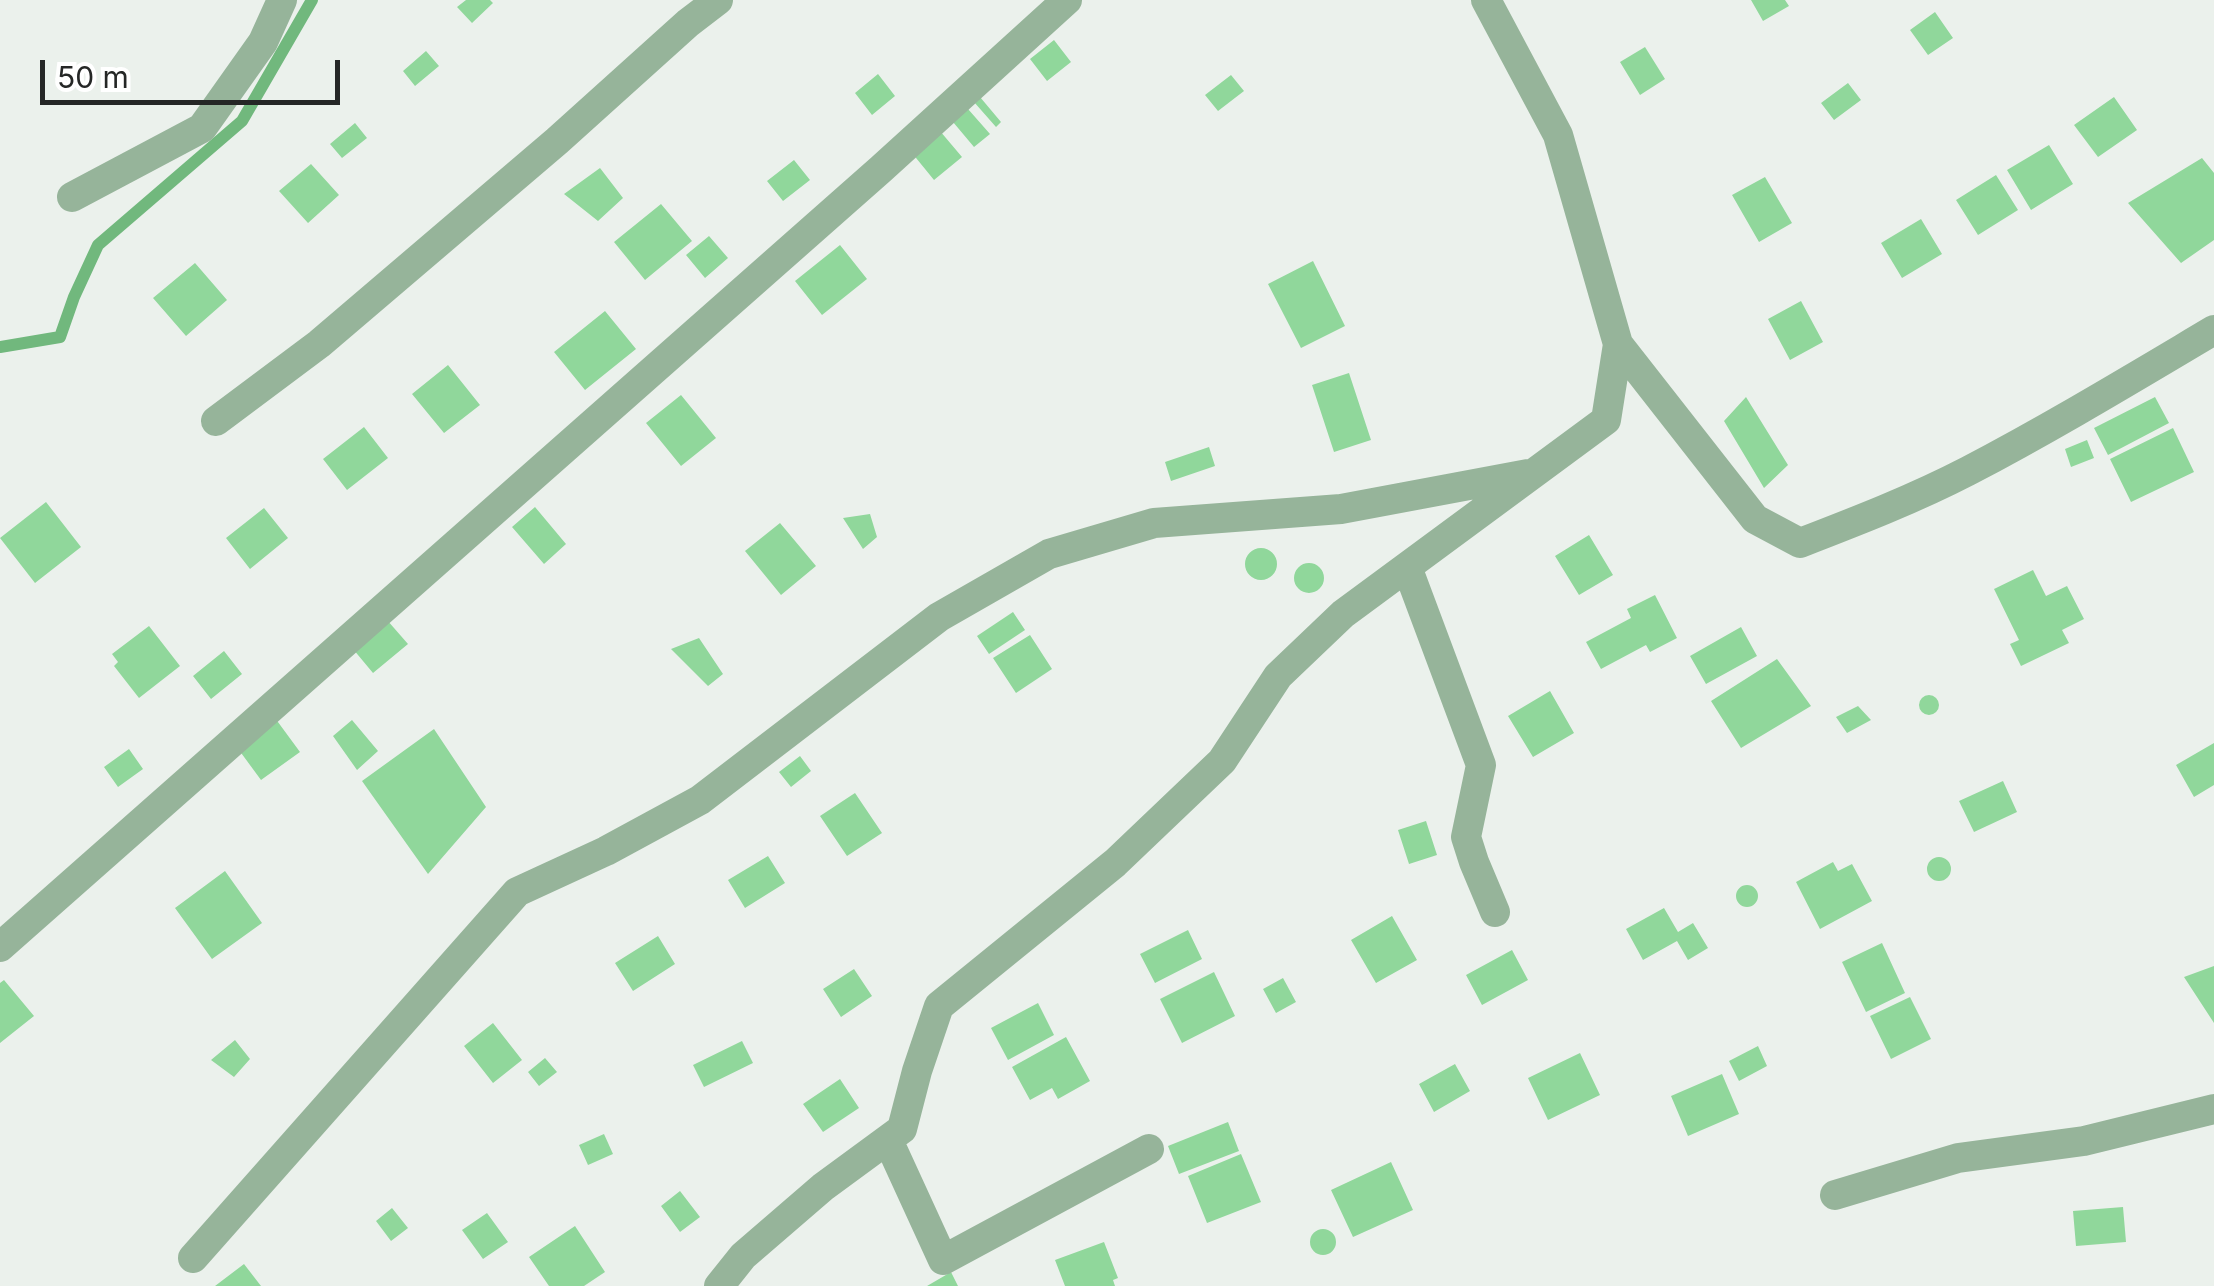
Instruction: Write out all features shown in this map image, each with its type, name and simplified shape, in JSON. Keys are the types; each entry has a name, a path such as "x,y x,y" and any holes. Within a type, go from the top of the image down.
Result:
{"street":[{"path":"72,198 202,128 263,42 282,0"},
{"path":"216,421 320,344 718,0"},
{"path":"0,947 1067,0"},
{"path":"1486,0 1558,134 1618,344 1755,519 1800,543 1967,472 2214,330"},
{"path":"719,1286 744,1256 796,1210 902,1128 939,1006 1115,864 1222,761 1278,676 1343,614 1606,420 1618,344"},
{"path":"192,1258 517,892 606,851 700,800 939,616 1049,554 1154,523 1341,509 1536,472"},
{"path":"1407,567 1481,764 1466,836 1495,912"},
{"path":"1836,1195 1958,1158 2084,1141 2214,1109"},
{"path":"888,1140 944,1260 1150,1150"}],"building":[{"path":"466,0 493,3 472,23 457,7"},
{"path":"1751,0 1785,0 1789,6 1763,21"},
{"path":"1935,12 1953,38 1928,55 1910,30"},
{"path":"1054,40 1071,62 1047,81 1030,59"},
{"path":"1645,47 1665,79 1640,95 1620,62"},
{"path":"426,51 439,66 415,86 403,71"},
{"path":"878,74 895,96 872,115 855,93"},
{"path":"1231,75 1244,91 1218,111 1205,95"},
{"path":"1848,83 1861,100 1834,120 1821,103"},
{"path":"980,97 1001,122 996,127 974,102"},
{"path":"2114,97 2137,130 2098,157 2074,125"},
{"path":"968,109 990,134 974,147 953,122"},
{"path":"355,123 367,138 342,158 330,144"},
{"path":"940,131 962,157 934,180 912,153"},
{"path":"2049,145 2073,184 2031,210 2007,170"},
{"path":"2202,158 2214,173 2214,240 2181,263 2128,203"},
{"path":"794,160 810,180 783,201 767,181"},
{"path":"311,164 339,195 308,223 279,191"},
{"path":"600,168 623,198 598,221 564,194"},
{"path":"1996,175 2018,210 1978,235 1956,200"},
{"path":"1765,177 1792,223 1759,242 1732,195"},
{"path":"661,204 692,241 645,280 614,242"},
{"path":"1921,219 1942,254 1902,278 1881,243"},
{"path":"709,236 728,258 705,278 686,255"},
{"path":"840,245 867,279 822,315 795,281"},
{"path":"1313,261 1345,326 1301,348 1268,284"},
{"path":"195,263 227,300 186,336 153,298"},
{"path":"1801,301 1823,342 1790,360 1768,319"},
{"path":"605,311 636,349 585,390 554,352"},
{"path":"448,365 480,405 444,433 412,394"},
{"path":"1349,373 1371,440 1334,452 1312,385"},
{"path":"681,395 716,438 681,466 646,423"},
{"path":"1746,397 1788,465 1764,488 1724,421"},
{"path":"2155,397 2169,423 2108,455 2094,428"},
{"path":"364,427 388,458 347,490 323,459"},
{"path":"2173,428 2194,472 2131,502 2110,459"},
{"path":"2087,440 2094,458 2071,467 2065,449"},
{"path":"1209,447 1215,466 1171,481 1165,462"},
{"path":"46,502 81,547 35,583 0,538"},
{"path":"535,507 566,544 544,564 512,527"},
{"path":"264,508 288,538 250,569 226,538"},
{"path":"870,514 877,537 863,549 843,518"},
{"path":"780,523 816,566 781,595 745,551"},
{"path":"1589,535 1613,575 1579,595 1555,556"},
{"path":"1261,548 1272,553 1277,564 1272,575 1261,580 1250,575 1245,564 1250,553"},
{"path":"1309,563 1323,572 1324,578 1315,592 1309,593 1295,584 1294,578 1303,564"},
{"path":"2033,570 2046,596 2067,586 2084,619 2062,630 2069,643 2021,666 2010,644 2019,640 1994,589"},
{"path":"1655,595 1677,638 1650,652 1646,645 1601,669 1586,642 1631,618 1627,609"},
{"path":"1013,612 1025,630 989,654 977,636"},
{"path":"387,620 408,644 373,673 353,649"},
{"path":"149,626 180,666 139,698 114,666 118,662 112,654"},
{"path":"1741,627 1757,656 1706,684 1690,656"},
{"path":"1030,635 1052,669 1016,693 993,658"},
{"path":"699,638 723,674 708,686 671,649"},
{"path":"224,651 242,674 211,699 193,676"},
{"path":"1777,659 1811,706 1741,748 1711,701"},
{"path":"1550,691 1574,733 1533,757 1508,716"},
{"path":"1929,695 1939,705 1929,715 1919,705"},
{"path":"1858,706 1871,720 1847,733 1836,717"},
{"path":"275,718 300,752 261,780 236,746"},
{"path":"352,720 378,751 357,770 333,736"},
{"path":"434,729 486,807 428,874 362,781"},
{"path":"2214,743 2214,785 2194,797 2176,765"},
{"path":"129,749 143,769 118,787 104,767"},
{"path":"800,756 811,771 791,787 779,772"},
{"path":"2003,781 2017,812 1974,832 1959,801"},
{"path":"855,793 882,833 847,856 820,816"},
{"path":"1426,821 1437,855 1409,864 1398,830"},
{"path":"768,856 785,883 745,908 728,880"},
{"path":"1939,857 1951,869 1939,881 1927,869"},
{"path":"1833,862 1838,871 1852,864 1872,901 1820,929 1796,882"},
{"path":"225,871 262,923 212,959 175,908"},
{"path":"1747,885 1755,888 1755,904 1747,907 1739,904 1736,896 1739,888"},
{"path":"1664,908 1678,932 1693,923 1708,948 1688,960 1677,941 1643,960 1626,929"},
{"path":"1392,916 1417,960 1376,983 1351,940"},
{"path":"1188,930 1202,959 1155,983 1140,954"},
{"path":"658,936 675,964 633,991 615,963"},
{"path":"1882,943 1905,993 1866,1012 1842,962"},
{"path":"1512,950 1528,980 1482,1005 1466,975"},
{"path":"2214,966 2214,1023 2184,977"},
{"path":"854,969 872,996 841,1017 823,989"},
{"path":"1214,972 1235,1016 1182,1043 1160,999"},
{"path":"1283,978 1296,1002 1276,1013 1263,989"},
{"path":"4,980 34,1016 0,1043 0,983"},
{"path":"1910,997 1931,1039 1891,1059 1870,1016"},
{"path":"1038,1003 1054,1035 1008,1060 991,1028"},
{"path":"493,1023 522,1060 493,1083 464,1046"},
{"path":"1066,1037 1090,1081 1058,1099 1052,1088 1030,1100 1012,1067"},
{"path":"235,1040 250,1059 234,1077 211,1060"},
{"path":"742,1041 753,1063 704,1087 693,1065"},
{"path":"1758,1046 1767,1066 1739,1081 1729,1061"},
{"path":"1580,1053 1600,1095 1548,1120 1528,1078"},
{"path":"545,1058 557,1072 539,1086 528,1072"},
{"path":"1455,1064 1470,1091 1434,1112 1419,1084"},
{"path":"1722,1074 1739,1114 1688,1136 1671,1096"},
{"path":"840,1079 859,1108 823,1132 803,1104"},
{"path":"1228,1122 1239,1151 1179,1174 1168,1146"},
{"path":"604,1134 613,1154 588,1165 579,1145"},
{"path":"1241,1154 1261,1202 1207,1223 1188,1176"},
{"path":"1391,1162 1413,1210 1353,1237 1331,1190"},
{"path":"680,1191 700,1217 680,1232 661,1206"},
{"path":"2123,1207 2126,1242 2076,1246 2073,1211"},
{"path":"392,1208 408,1228 391,1241 376,1221"},
{"path":"487,1213 508,1242 483,1259 462,1230"},
{"path":"575,1226 605,1272 584,1286 549,1286 529,1257"},
{"path":"1323,1229 1332,1233 1336,1242 1332,1251 1323,1255 1314,1251 1310,1242 1314,1233"},
{"path":"1104,1242 1118,1278 1113,1280 1115,1286 1065,1286 1055,1260"},
{"path":"244,1264 261,1286 215,1286"},
{"path":"951,1272 958,1286 927,1286"}],"waterway":[{"path":"0,347 60,337 98,245 242,121 312,0"}]}
